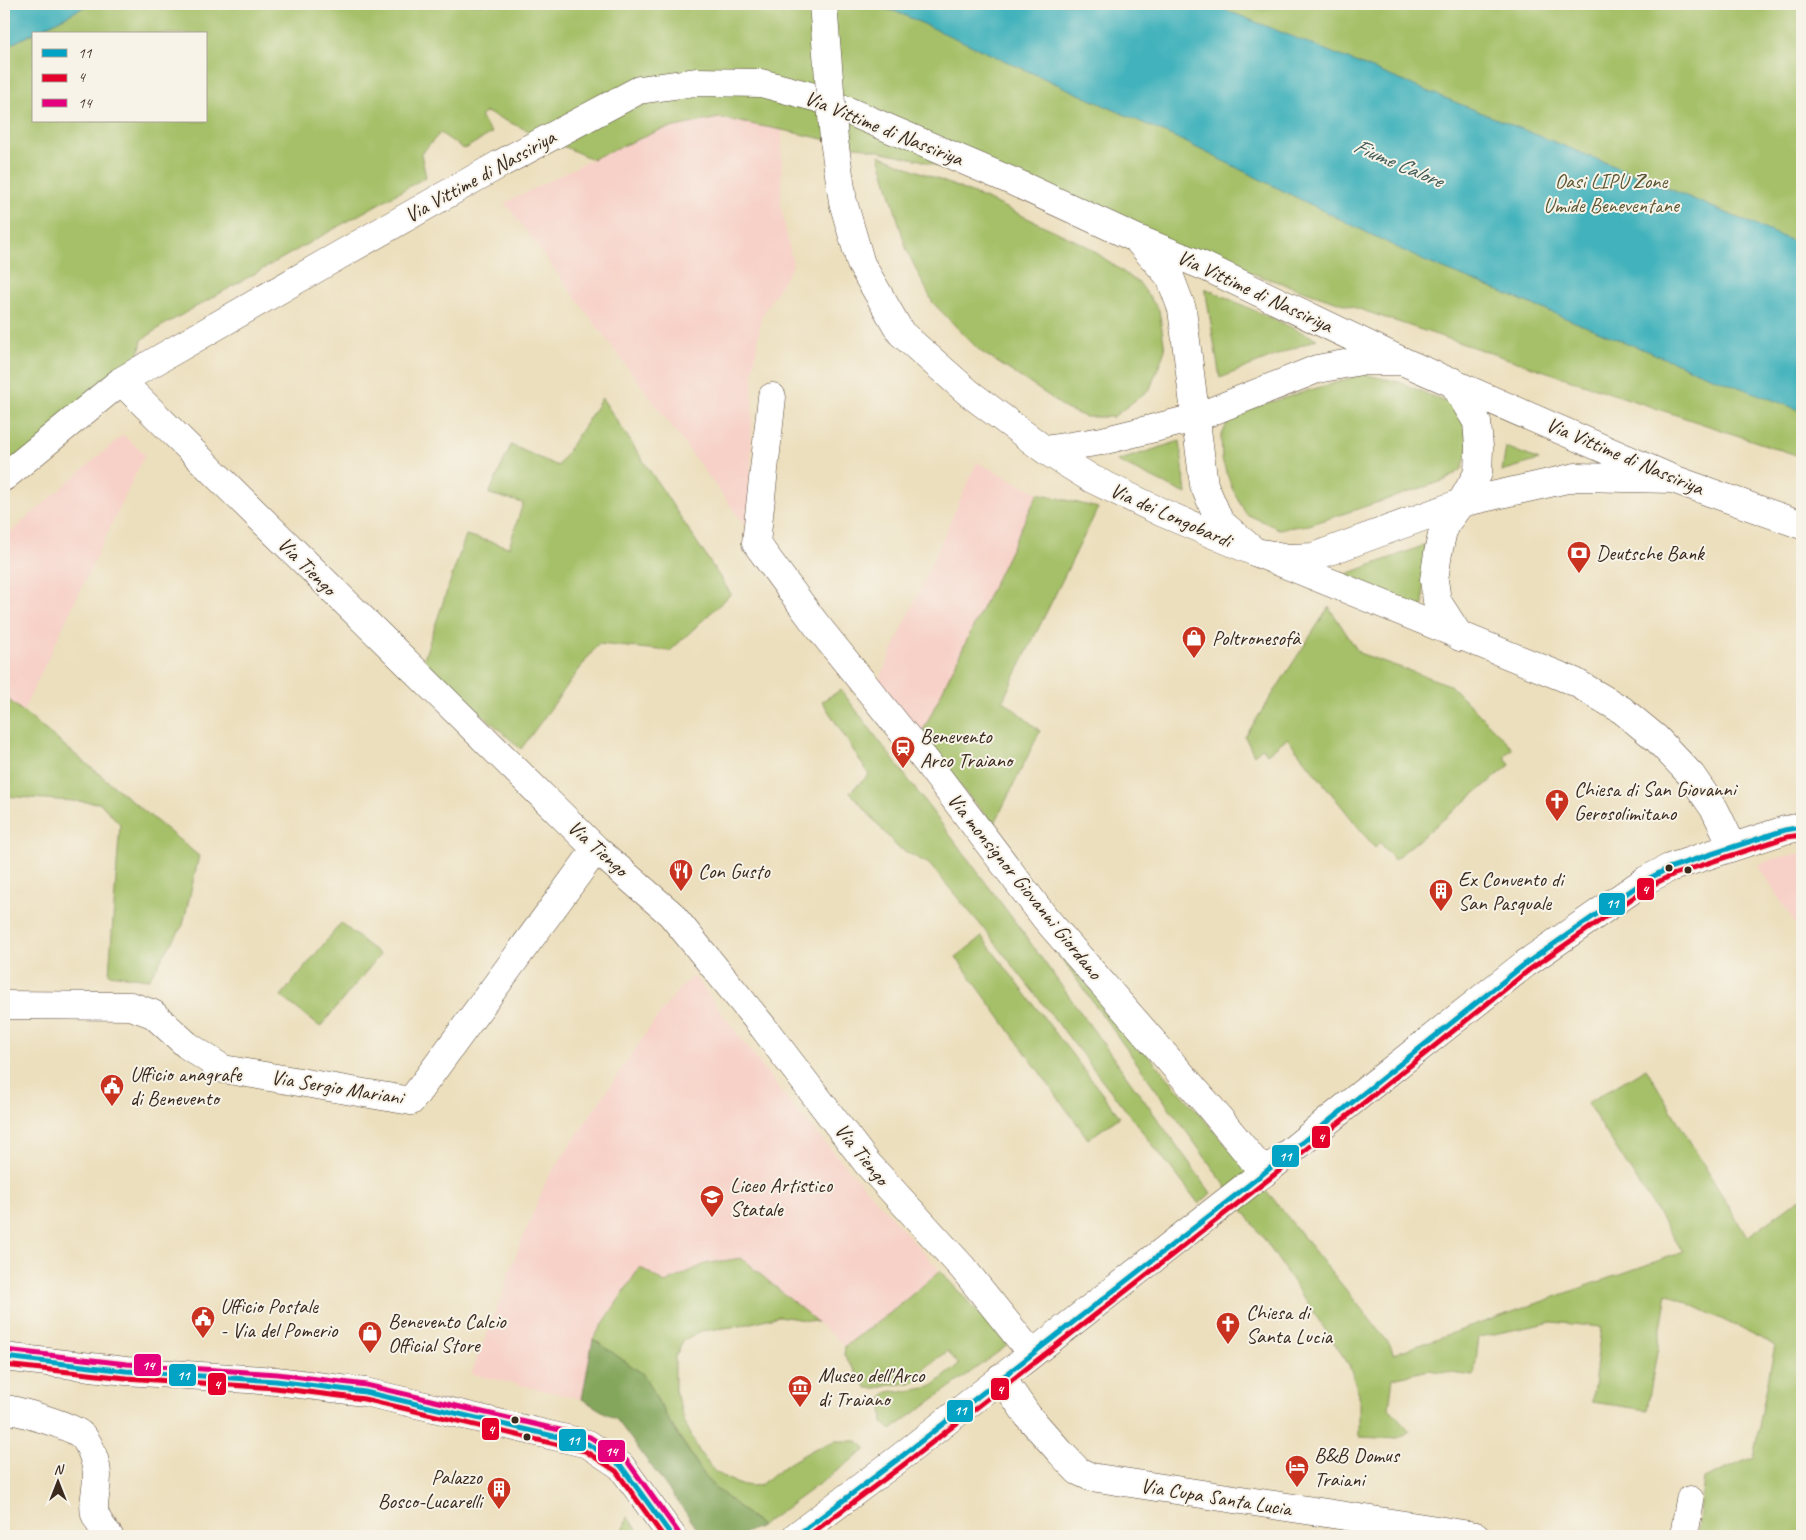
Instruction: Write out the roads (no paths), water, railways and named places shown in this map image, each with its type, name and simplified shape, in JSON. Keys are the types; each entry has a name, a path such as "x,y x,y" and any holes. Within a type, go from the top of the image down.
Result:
{"street":[{"name":"Via dei Longobardi","path":"823,4 834,140 843,202 861,264 902,333 969,393 1045,450 1092,479 1163,513 1255,552 1460,637 1575,682 1622,710 1656,738 1691,775 1715,810 1733,847"},
{"name":"Via Vittime di Nassiriya","path":"4,477 121,381 500,164 639,90 696,82 760,83 818,98 1014,182 1135,238 1206,267 1402,360 1673,479 1802,524"},
{"path":"1135,238 1170,277 1182,309 1204,485 1220,522 1255,552 1289,558 1313,556 1462,503 1576,477 1673,479"},
{"path":"1045,450 1102,441 1195,418 1317,369 1361,361 1402,360"},
{"name":"Via Tiengo","path":"121,381 596,849 672,914 867,1163 962,1267 1032,1354"},
{"path":"1452,382 1477,422 1479,447 1478,473 1462,503 1444,526 1434,580 1437,602 1460,637"},
{"name":"Via monsignor Giovanni Giordano","path":"772,397 756,543 815,623 926,761 1046,919 1209,1106 1257,1178"},
{"path":"796,1536 1257,1178 1532,959 1646,880 1669,868 1785,830 1802,827"},
{"name":"Via Sergio Mariani","path":"4,1005 131,1006 153,1014 187,1045 223,1069 411,1101 596,849"},
{"path":"4,1357 126,1370 276,1381 365,1392 588,1444 621,1466 672,1536"},
{"name":"Via Cupa Santa Lucia","path":"1001,1377 1028,1416 1060,1452 1078,1471 1091,1477 1476,1536"},
{"path":"4,1409 14,1410 62,1426 81,1435 93,1454 96,1466 93,1510 97,1521 109,1536"},
{"path":"1684,1536 1690,1500"}],"water":[{"path":"4,4 90,4 32,32 4,48"},
{"name":"Fiume Calore","path":"866,4 1211,4 1639,176 1802,245 1802,411 1704,374 1424,261 1183,141 897,12"}],"place":[{"name":"Deutsche Bank","path":"1579,574"},
{"name":"Poltronesofà","path":"1194,659"},
{"name":"Benevento Arco Traiano","path":"903,769"},
{"name":"Chiesa di San Giovanni Gerosolimitano","path":"1557,822"},
{"name":"Con Gusto","path":"681,892"},
{"name":"Ex Convento di San Pasquale","path":"1441,912"},
{"name":"Ufficio anagrafe di Benevento","path":"112,1107"},
{"name":"Liceo Artistico Statale","path":"712,1218"},
{"name":"Ufficio Postale - Via del Pomerio","path":"203,1339"},
{"name":"Chiesa di Santa Lucia","path":"1228,1345"},
{"name":"Benevento Calcio Official Store","path":"370,1354"},
{"name":"Museo dell'Arco di Traiano","path":"800,1408"},
{"name":"B&B Domus Traiani","path":"1297,1488"},
{"name":"Palazzo Bosco-Lucarelli","path":"499,1510"}],"park label":[{"name":"Oasi LIPU Zone Umide Beneventane","path":"1611,193"}]}
